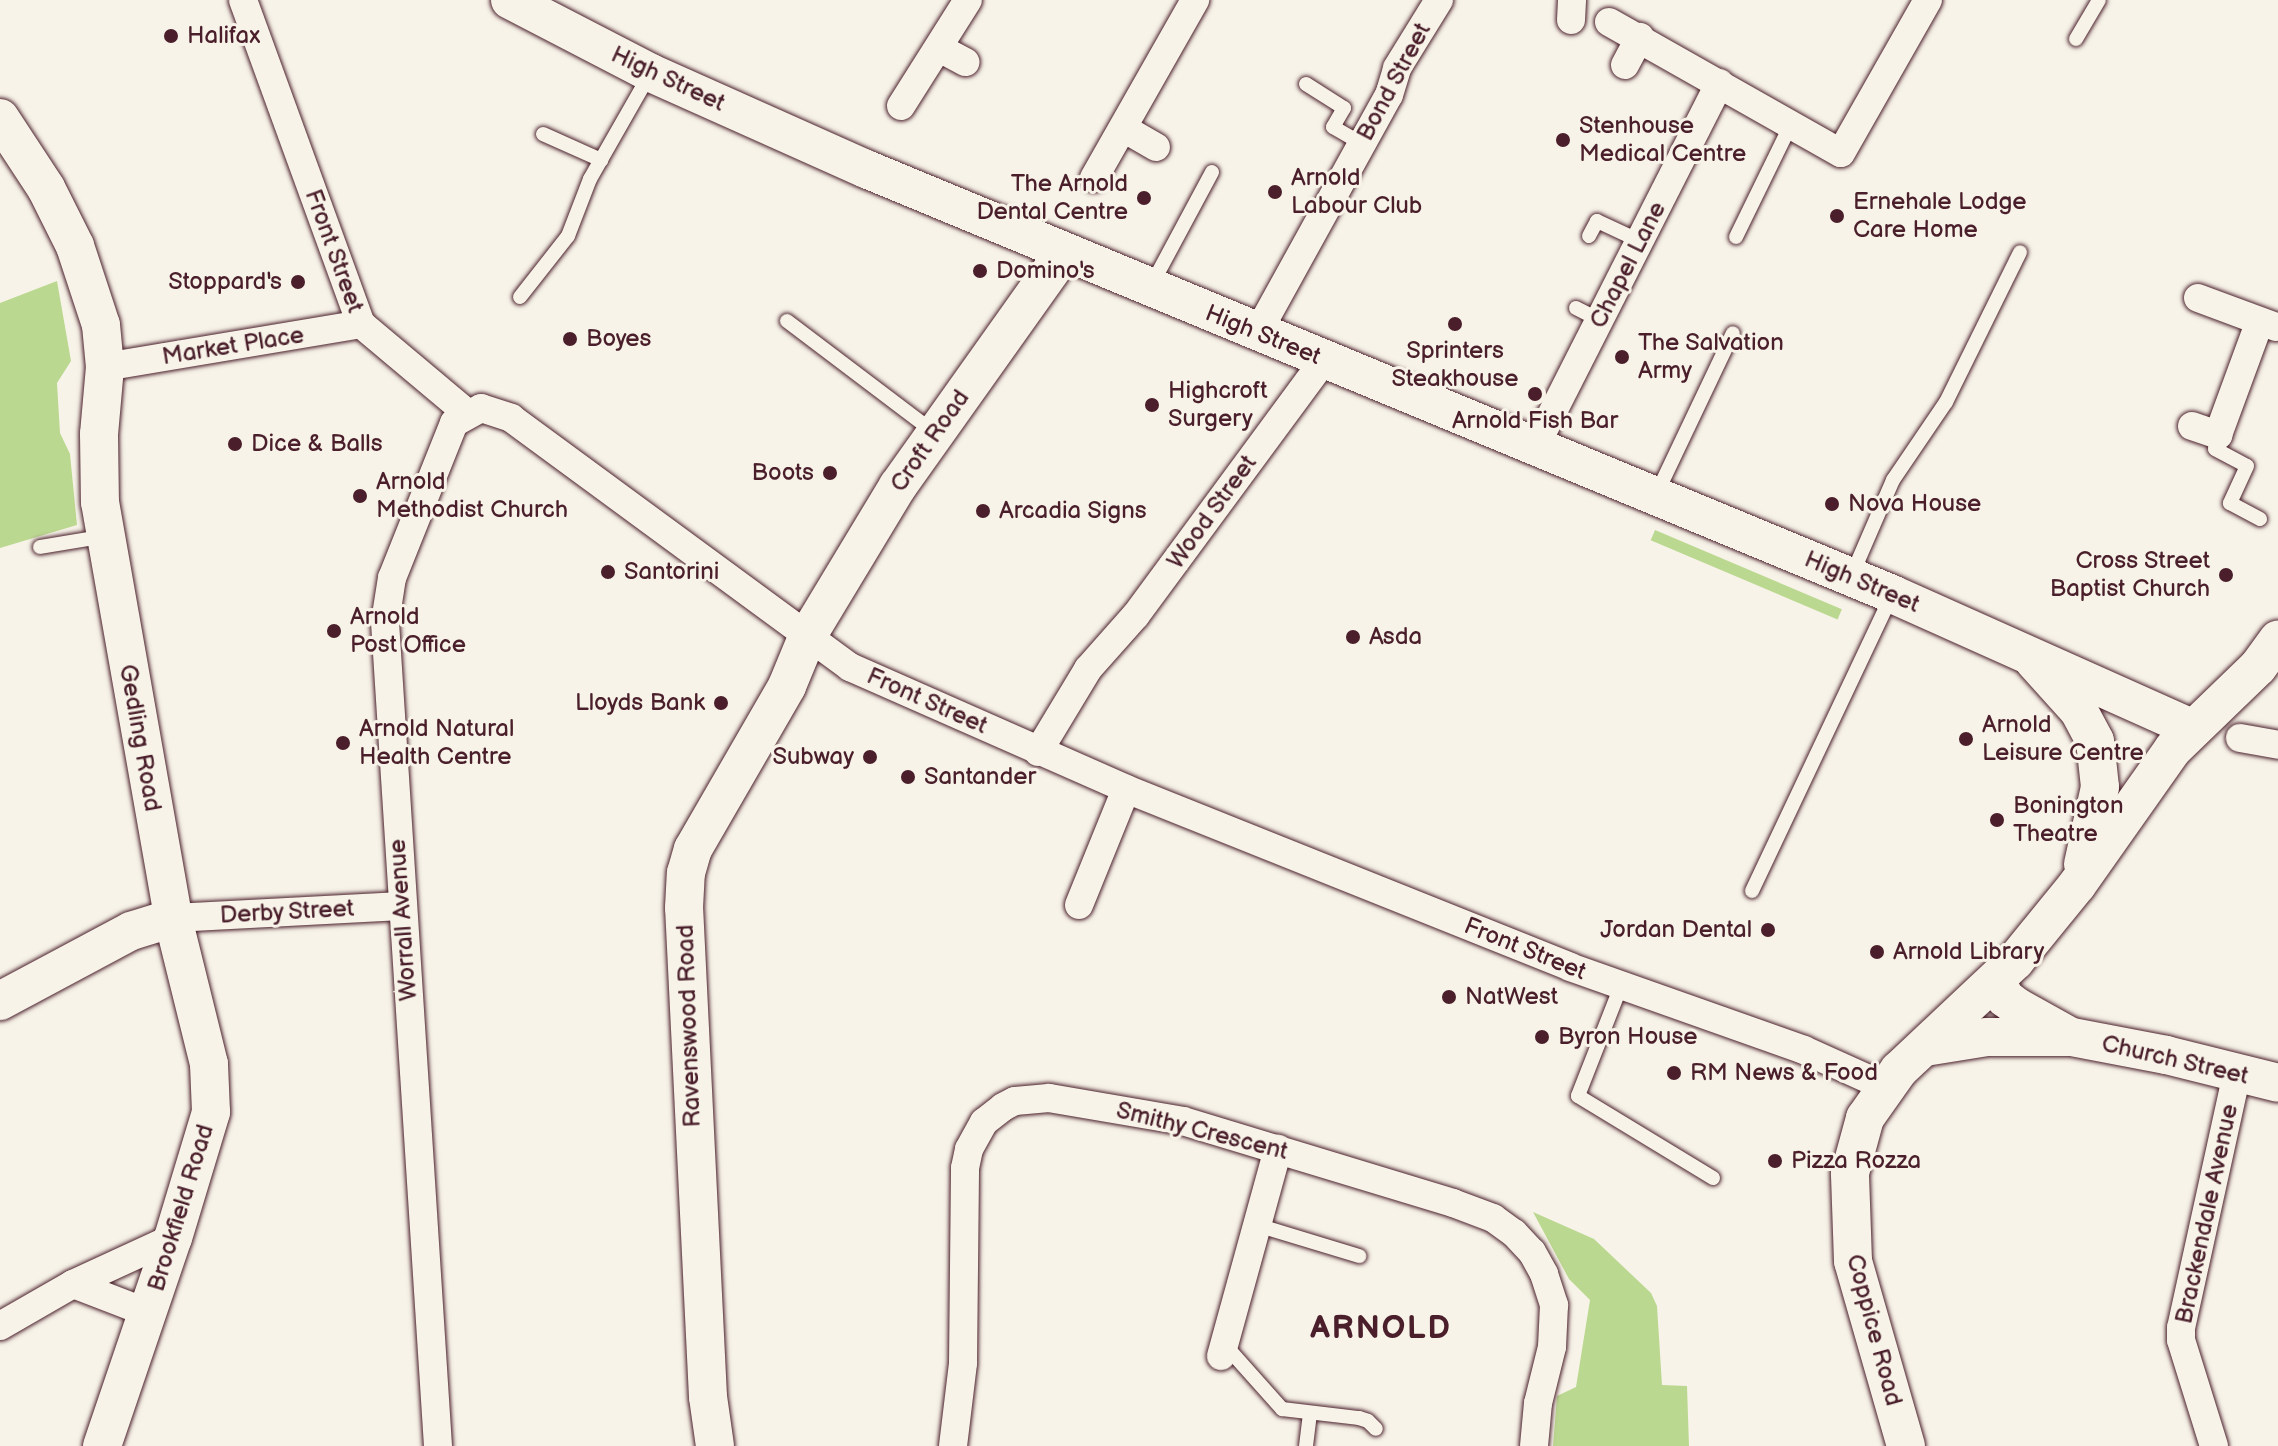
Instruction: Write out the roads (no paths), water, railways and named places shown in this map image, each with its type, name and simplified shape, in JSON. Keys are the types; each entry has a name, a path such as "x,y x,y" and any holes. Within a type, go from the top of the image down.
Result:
{"street":[{"name":"Front Street","path":"243,0 361,324 467,413 481,408 511,418 850,667 1126,789 1621,986 1804,1050 1886,1087"},
{"name":"High Street","path":"510,0 651,73 1063,254 1892,594 2024,650 2192,728"},
{"path":"901,106 968,0"},
{"path":"1094,178 1195,0"},
{"name":"Bond Street","path":"1258,332 1389,95 1397,68 1439,0"},
{"path":"1609,22 1841,153 1928,0"},
{"path":"1625,65 1640,37"},
{"path":"939,48 965,62"},
{"name":"Chapel Lane","path":"1535,447 1588,314 1640,241 1720,83"},
{"name":"Gedling Road","path":"0,118 46,188 75,246 101,325 105,367 98,463 106,536 173,918"},
{"path":"1123,128 1156,147"},
{"name":"Croft Road","path":"808,635 898,486 1063,254"},
{"path":"2198,298 2269,324 2205,430"},
{"name":"Market Place","path":"105,367 361,324"},
{"name":"Wood Street","path":"1038,752 1096,660 1136,615 1324,360"},
{"name":"Worrall Avenue","path":"438,1446 385,622 388,592 436,465 454,423 467,413"},
{"name":"Ravenswood Road","path":"715,1446 708,1397 692,1091 684,908 686,873 704,826 787,686 808,635"},
{"name":"Coppice Road","path":"1906,1446 1853,1261 1848,1206 1856,1145 1865,1118 1886,1087 2006,971 2077,885 2173,749 2258,667 2278,639"},
{"name":"High Street","path":"2024,650 2079,711 2095,741 2100,787 2077,885"},
{"path":"2240,738 2278,745"},
{"path":"1079,905 1126,789"},
{"name":"Derby Street","path":"173,918 402,906"},
{"path":"2,994 131,931 173,918"},
{"name":"Brookfield Road","path":"102,1446 206,1134 212,1088 173,918"},
{"name":"Church Street","path":"2006,971 2005,998 2072,1037"},
{"name":"Church Street","path":"1925,1047 1987,1037 2072,1037 2278,1083"},
{"name":"Brackendale Avenue","path":"2214,1446 2181,1340 2181,1328 2237,1073"},
{"name":"Smithy Crescent","path":"953,1446 963,1363 965,1168 969,1149 984,1122 1015,1101 1049,1098 1183,1121 1493,1218 1527,1247 1544,1274 1554,1305 1552,1347 1538,1403 1534,1446"},
{"path":"1223,1351 1278,1149"},
{"path":"0,1326 73,1284 173,1238"},
{"path":"73,1284 148,1313"}],"lane":[{"path":"2076,39 2099,0"},
{"path":"520,297 568,236 601,160 651,73"},
{"path":"1306,84 1344,108 1333,127 1362,144"},
{"path":"1736,237 1791,124"},
{"path":"543,134 601,160"},
{"path":"1150,288 1212,172"},
{"path":"1589,236 1597,221 1640,241"},
{"path":"1851,577 1893,480 1946,402 2020,252"},
{"path":"787,321 935,433"},
{"path":"1656,496 1733,333"},
{"path":"2205,430 2215,449 2247,466 2230,503 2260,519"},
{"path":"40,547 106,536"},
{"path":"1752,891 1892,594"},
{"path":"1621,986 1578,1096 1713,1178"},
{"path":"1257,1225 1359,1256"},
{"path":"1223,1351 1282,1409 1359,1418 1376,1429"},
{"path":"1306,1446 1310,1414"}],"place":[{"name":"Halifax","path":"171,36"},
{"name":"Stenhouse Medical Centre","path":"1563,140"},
{"name":"Arnold Labour Club","path":"1275,192"},
{"name":"The Arnold Dental Centre","path":"1144,198"},
{"name":"Ernehale Lodge Care Home","path":"1837,216"},
{"name":"Domino's","path":"980,271"},
{"name":"Stoppard's","path":"298,282"},
{"name":"Sprinters Steakhouse","path":"1455,324"},
{"name":"Boyes","path":"570,339"},
{"name":"The Salvation Army","path":"1622,357"},
{"name":"Arnold Fish Bar","path":"1535,394"},
{"name":"Highcroft Surgery","path":"1152,405"},
{"name":"Dice & Balls","path":"235,444"},
{"name":"Boots","path":"830,473"},
{"name":"Arnold Methodist Church","path":"360,496"},
{"name":"Nova House","path":"1832,504"},
{"name":"Arcadia Signs","path":"983,511"},
{"name":"Santorini","path":"608,572"},
{"name":"Cross Street Baptist Church","path":"2226,575"},
{"name":"Arnold Post Office","path":"334,631"},
{"name":"Asda","path":"1353,637"},
{"name":"Lloyds Bank","path":"721,703"},
{"name":"Arnold Leisure Centre","path":"1966,739"},
{"name":"Arnold Natural Health Centre","path":"343,743"},
{"name":"Subway","path":"870,757"},
{"name":"Santander","path":"908,777"},
{"name":"Bonington Theatre","path":"1997,820"},
{"name":"Jordan Dental","path":"1768,930"},
{"name":"Arnold Library","path":"1877,952"},
{"name":"NatWest","path":"1449,997"},
{"name":"Byron House","path":"1542,1037"},
{"name":"RM News & Food","path":"1674,1073"},
{"name":"Pizza Rozza","path":"1775,1161"}],"district":[{"name":"ARNOLD","path":"1381,1329"}]}
